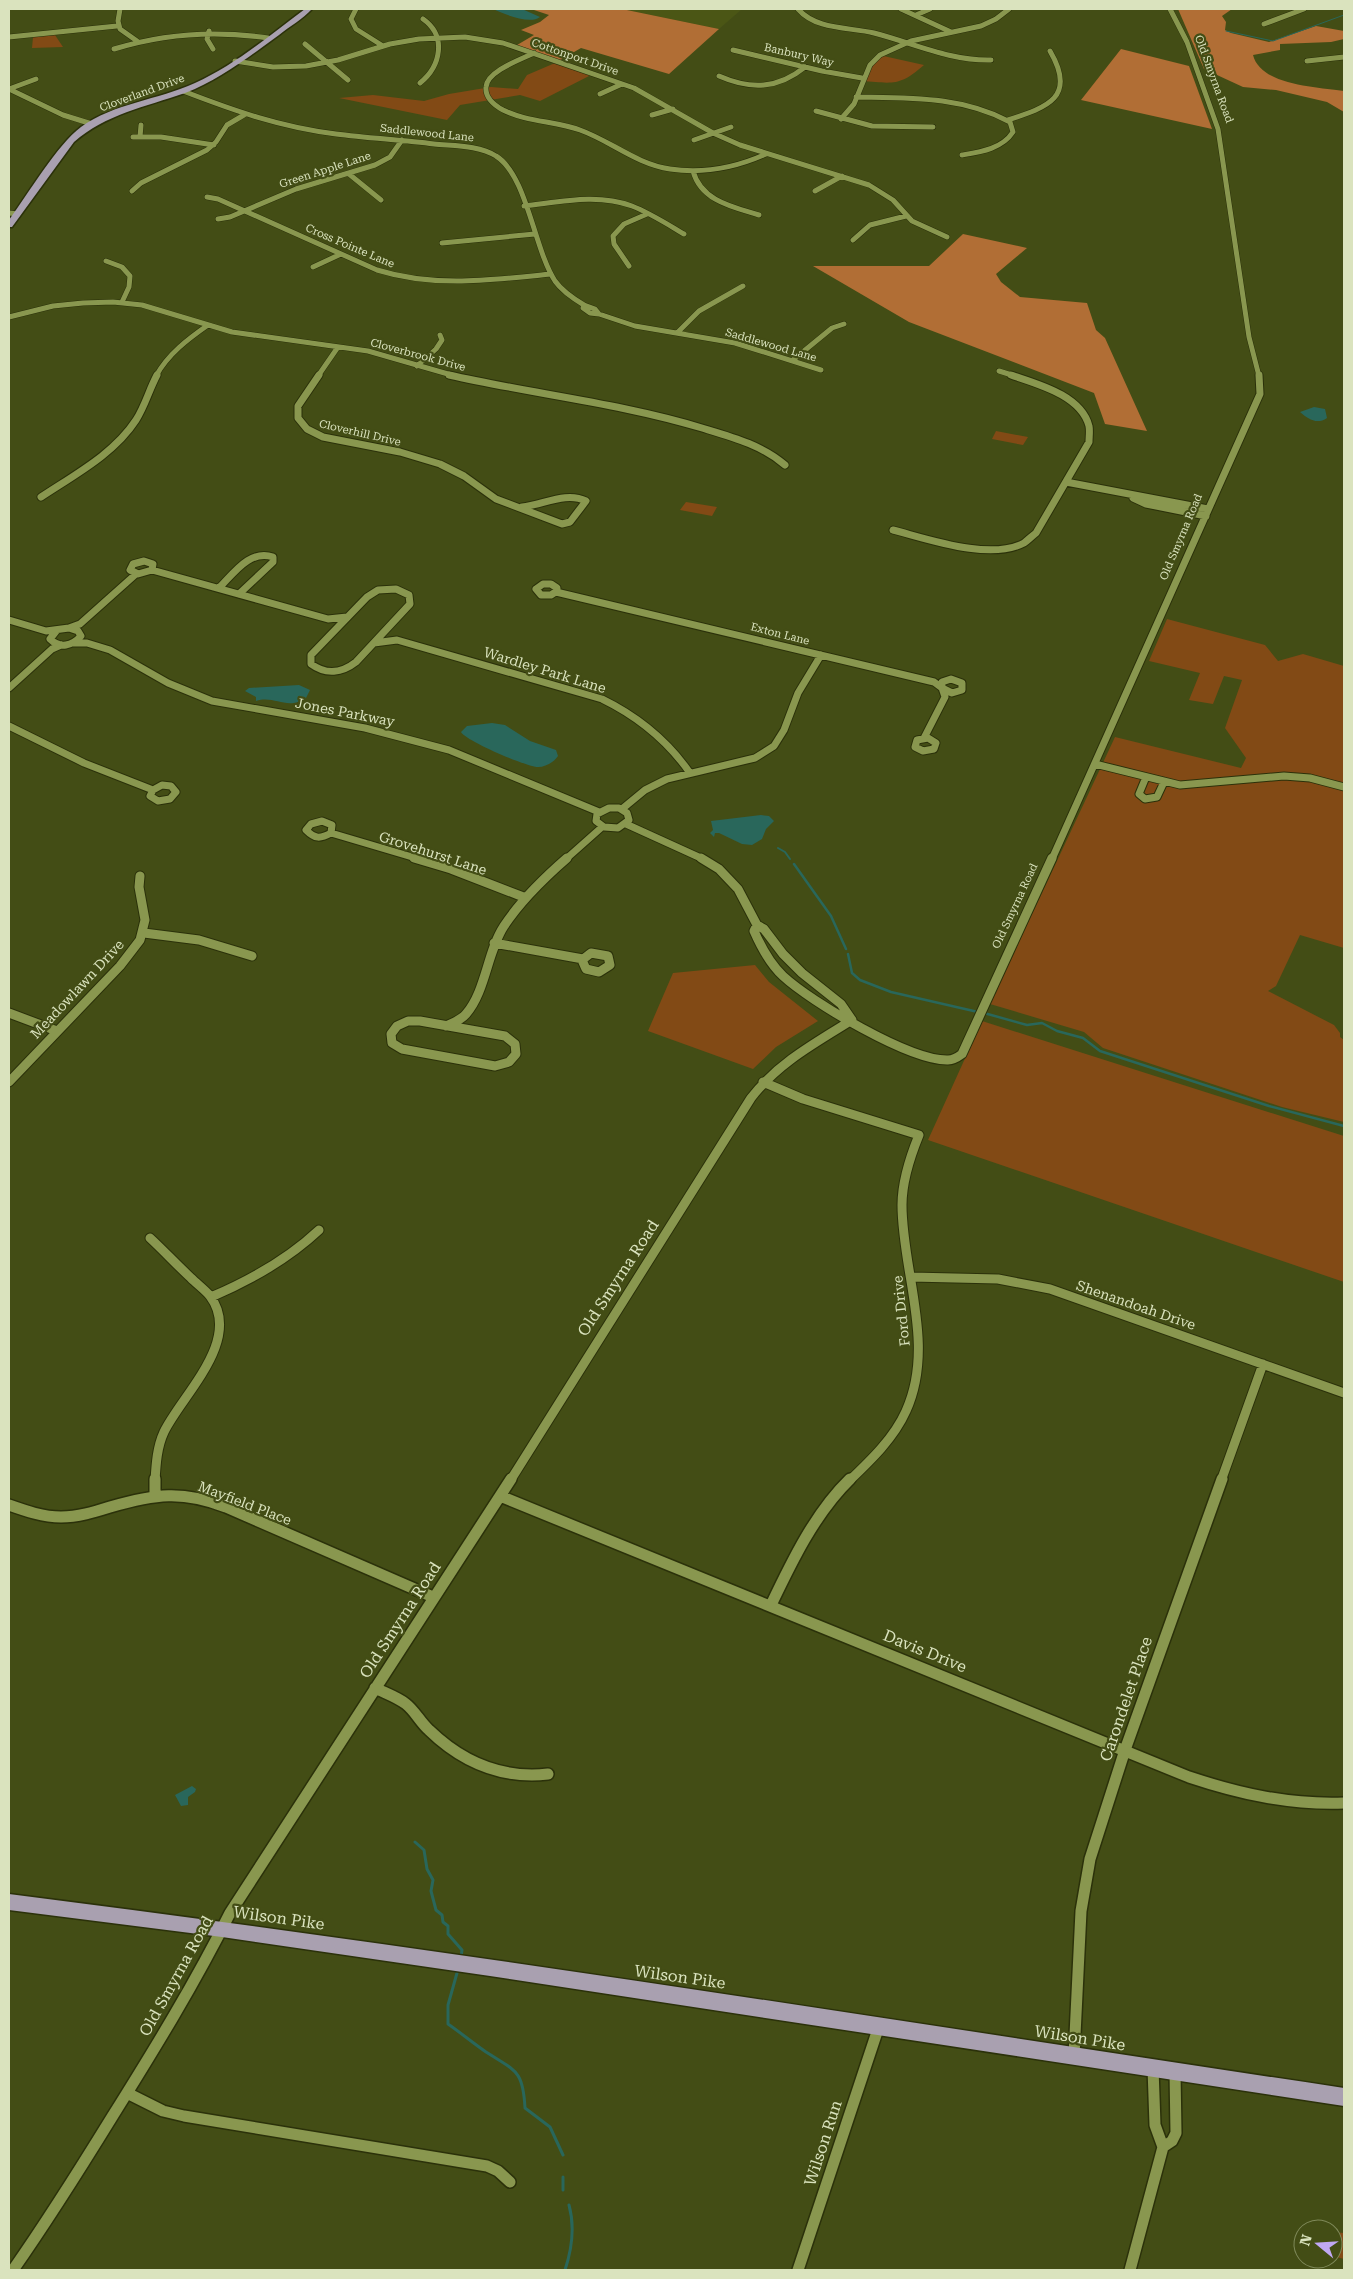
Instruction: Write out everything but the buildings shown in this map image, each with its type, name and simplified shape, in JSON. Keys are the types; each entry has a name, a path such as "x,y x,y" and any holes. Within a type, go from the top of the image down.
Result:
{"main road":[{"name":"Cloverland Drive","path":"9,225 71,140 92,124 117,113 183,91 211,78 309,9"},
{"name":"Wilson Pike","path":"9,1902 222,1929 1344,2097"}],"street":[{"path":"117,26 120,9"},
{"path":"356,9 352,19 355,28 383,46"},
{"path":"798,9 806,17 820,23 875,34 978,60 991,60"},
{"path":"902,9 952,32"},
{"path":"916,15 930,9"},
{"path":"840,119 856,97 867,66 883,53 907,43 989,22 1009,9"},
{"name":"Old Smyrna Road","path":"13,2270 44,2228 127,2094 204,1965 230,1913 500,1496 744,1107 763,1082 788,1060 852,1020 893,1043 939,1060 948,1061 962,1054 1095,764 1254,408 1262,382 1250,344 1218,129 1187,42 1170,9"},
{"path":"1264,24 1298,9"},
{"path":"420,83 428,78 436,66 438,56 438,37 430,23 423,19"},
{"path":"9,38 117,26"},
{"path":"117,26 123,33 137,41"},
{"path":"114,49 137,41 171,34 208,31 235,32 268,38"},
{"path":"208,31 207,39 214,49"},
{"name":"Cottonport Drive","path":"235,61 281,67 328,63 383,46 414,40 438,37 492,40 622,84 650,96 713,133 766,154 869,185 888,197 906,216 924,228 947,237"},
{"path":"305,44 348,80"},
{"name":"Banbury Way","path":"733,50 862,78"},
{"path":"1008,120 1044,108 1053,101 1059,92 1062,74 1059,64 1050,51"},
{"path":"534,53 499,70 489,79 486,85 486,93 496,105 522,117 582,130 651,165 669,169 693,171 735,167 766,154"},
{"path":"1307,61 1344,57"},
{"path":"719,76 746,84 769,84 787,80 805,67"},
{"path":"9,89 36,78"},
{"path":"600,94 622,84"},
{"path":"9,89 63,115 92,124"},
{"name":"Saddlewood Lane","path":"183,91 244,115 307,130 472,147 495,155 513,171 524,206 551,274 563,291 584,305 583,308 588,312 625,324 735,343 821,370"},
{"path":"856,97 940,99 988,110 1008,120 1013,132 1005,141 962,155"},
{"path":"652,116 673,109"},
{"path":"816,111 840,119 876,126 933,127"},
{"path":"132,191 137,185 201,154 214,145 227,125 244,115"},
{"path":"140,137 141,125"},
{"path":"694,140 731,127"},
{"path":"133,137 163,138 214,145"},
{"name":"Green Apple Lane","path":"218,219 292,190 370,168 387,159 402,140"},
{"path":"693,171 695,182 703,191 726,203 759,215"},
{"path":"349,174 381,200"},
{"path":"815,191 842,176"},
{"name":"Cross Pointe Lane","path":"207,197 244,210 390,274 436,283 470,282 551,274"},
{"path":"524,206 608,200 626,204 684,234"},
{"path":"9,213 18,214"},
{"path":"629,266 614,244 613,236 624,224 647,214"},
{"path":"853,240 860,231 870,225 906,216"},
{"path":"442,243 535,234"},
{"path":"313,268 341,254"},
{"path":"106,261 122,266 129,274 130,286 122,302"},
{"path":"677,333 686,321 701,308 743,286"},
{"name":"Cloverbrook Drive","path":"9,316 64,304 122,302 160,308 208,325 245,334 375,353 467,379 619,406 676,420 766,451 779,457 784,465"},
{"path":"793,360 830,330 844,324"},
{"path":"41,497 102,454 123,436 138,417 154,380 164,364 180,346 208,325"},
{"path":"417,366 439,346 442,340 440,335"},
{"name":"Cloverhill Drive","path":"338,347 300,400 297,412 302,424 323,437 400,452 440,464 464,476 496,499 522,507 564,525 570,522 586,501 578,498 565,498 522,507"},
{"path":"893,530 981,549 995,550 1026,543 1036,533 1089,442 1089,428 1083,413 1056,393 999,371"},
{"path":"1066,482 1126,495 1146,504 1207,513"},
{"path":"219,588 254,555 267,554 273,557 273,562 239,594"},
{"path":"136,574 130,568 133,564 140,561 148,561 153,564 152,570"},
{"path":"9,620 61,645 80,635 136,574 152,570 328,619 348,617"},
{"path":"384,589 399,590 408,594 411,602 389,627 348,668 334,672 321,670 311,664 310,657 334,630 373,593 384,589"},
{"name":"Exton Lane","path":"556,592 934,682 942,688 944,699 924,738"},
{"path":"328,619 334,630"},
{"path":"389,627 390,633 397,640"},
{"name":"Jones Parkway","path":"50,640 57,630 68,628 119,653 162,680 194,695 235,706 384,732 449,750 599,812"},
{"path":"9,688 50,640"},
{"name":"Wardley Park Lane","path":"374,643 397,640 575,690 613,704 662,736 677,753 690,773"},
{"path":"622,810 640,794 656,784 690,773 755,758 774,746 784,730 798,693 821,655"},
{"path":"9,726 84,764 152,790"},
{"path":"1095,764 1164,782 1198,785 1290,776 1344,787"},
{"path":"1146,776 1139,794 1145,798 1157,797 1164,782"},
{"path":"626,824 629,816 622,810 609,808 599,812 596,821 602,827 613,829 626,824 695,854 719,869 738,889 757,925 764,929 783,954 802,973 841,1004 852,1020"},
{"path":"446,1026 465,1014 482,978 494,943 512,914 526,898 602,827"},
{"name":"Grovehurst Lane","path":"332,833 451,869 526,898"},
{"path":"140,876 139,887 145,916 144,932 173,934 201,939 252,956"},
{"path":"757,925 754,931 760,944 784,976 808,995 852,1020"},
{"name":"Meadowlawn Drive","path":"9,1082 128,956 144,932"},
{"path":"494,943 583,959"},
{"path":"9,1013 57,1031"},
{"path":"465,1014 474,1030"},
{"path":"408,1021 446,1026 474,1030 511,1039 517,1048 514,1058 502,1064 488,1065 402,1050 390,1040 390,1034 395,1027 408,1021"},
{"name":"Ford Drive","path":"763,1082 812,1102 919,1135 908,1163 902,1188 902,1206 920,1349 919,1370 913,1398 894,1435 838,1492 794,1556 771,1605"},
{"path":"211,1296 282,1263 300,1249 318,1230"},
{"path":"150,1238 211,1296 219,1320 218,1342 209,1363 177,1407 163,1433 156,1458 155,1494"},
{"name":"Shenandoah Drive","path":"911,1277 984,1278 1023,1282 1050,1289 1344,1393"},
{"name":"Carondelet Place","path":"1074,2056 1081,1911 1084,1884 1095,1838 1263,1364"},
{"name":"Mayfield Place","path":"9,1506 49,1516 72,1517 155,1494 185,1494 212,1501 433,1597"},
{"name":"Davis Drive","path":"500,1496 1198,1780 1259,1798 1293,1803 1344,1803"},
{"path":"375,1688 406,1704 430,1732 470,1761 510,1775 535,1776 548,1774"},
{"name":"Wilson Run","path":"798,2270 879,2026"},
{"path":"1130,2270 1163,2147 1155,2125 1153,2068"},
{"path":"1163,2147 1172,2141 1176,2133 1175,2072"},
{"path":"127,2094 164,2111 191,2118 487,2166 498,2171 510,2182"}],"shaded area":[{"path":"531,9 622,9 719,29 669,74 581,48 555,63 512,48 534,35 521,30 540,22 549,15"},
{"path":"622,9 742,9 719,29"},
{"path":"1178,9 1232,9 1222,16 1226,22 1225,30 1269,42 1316,26 1344,31 1344,39 1331,42 1280,44 1280,50 1253,55 1258,65 1278,79 1306,86 1344,91 1344,112 1327,102 1276,90 1243,87 1204,69"},
{"path":"55,35 63,47 32,48 33,37"},
{"path":"1121,49 1189,66 1212,129 1081,100"},
{"path":"879,55 924,65 908,77 895,82 861,81 867,66"},
{"path":"555,63 591,75 540,101 520,95 460,105 447,120 339,98 373,95 424,101 449,94 491,87 518,89 527,75"},
{"path":"963,234 1027,248 996,274 1001,282 1020,297 1087,303 1096,330 1105,338 1147,431 1105,424 1094,393 909,322 813,266 929,266"},
{"path":"996,431 1028,437 1023,445 992,439"},
{"path":"686,502 717,507 712,516 680,510"},
{"path":"1167,619 1265,645 1278,661 1303,654 1344,666 1344,948 1300,935 1276,986 1268,991 1334,1025 1340,1033 1340,1037 1344,1040 1344,1122 1282,1107 1103,1048 1084,1032 990,1004 1115,737 1241,768 1246,758 1225,728 1242,680 1224,676 1213,704 1189,700 1200,673 1149,661"},
{"path":"755,965 769,982 818,1021 776,1047 753,1069 648,1031 673,973"},
{"path":"982,1021 1344,1136 1344,1282 928,1140"},
{"path":"1343,2233 1344,2233 1343,2259"}],"water":[{"path":"493,9 522,9 540,17 530,20 524,19"},
{"path":"1314,407 1325,409 1327,418 1316,421 1309,419 1300,412"},
{"path":"299,685 310,690 306,698 293,703 269,700 256,701 256,697 245,691 249,688"},
{"path":"492,723 505,725 530,741 556,750 558,756 547,765 541,767 532,766 485,747 461,732 467,726"},
{"path":"761,815 769,816 774,821 766,829 762,839 752,845 742,844 719,833 715,833 714,837 710,833 713,830 711,821"},
{"path":"192,1786 196,1789 188,1797 188,1805 181,1806 175,1795"}],"waterway":[{"path":"1226,31 1273,41 1344,15"},
{"path":"778,848 785,852 790,859"},
{"path":"794,864 831,916 846,949"},
{"path":"848,954 852,973 860,980 891,992 978,1012"},
{"path":"984,1013 1027,1025 1042,1023 1057,1031 1083,1038 1100,1051 1269,1106 1344,1126"},
{"path":"415,1842 424,1850 427,1869 433,1880 431,1891 436,1910 442,1915 443,1922 448,1926 448,1934 462,1950 461,1957"},
{"path":"457,1973 448,2005 448,2024 516,2072 522,2085 525,2108 550,2127 563,2155"},
{"path":"563,2177 563,2190"},
{"path":"565,2270 572,2238 572,2221 569,2205"}]}
